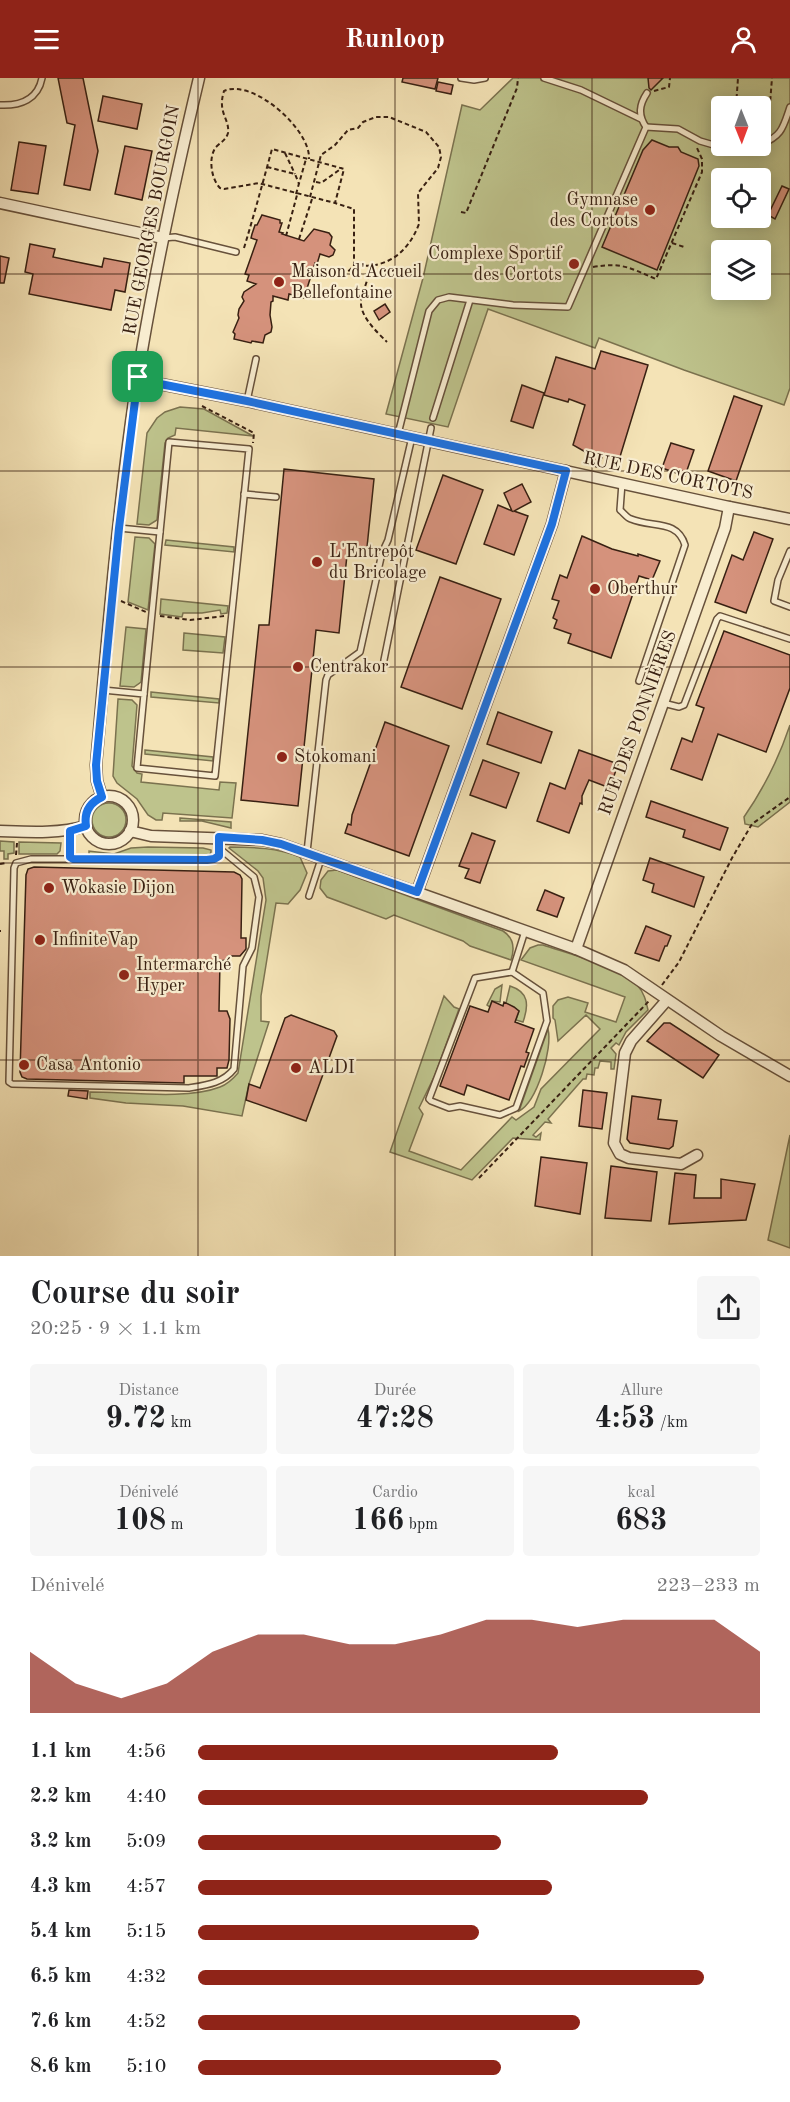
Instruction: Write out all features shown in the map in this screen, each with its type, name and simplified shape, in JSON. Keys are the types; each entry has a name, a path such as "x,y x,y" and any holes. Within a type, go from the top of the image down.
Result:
{"street":[{"name":"RUE GEORGES BOURGOIN","path":"102,797 97,781 96,765 119,528 138,377 173,186 199,78"},
{"path":"0,203 163,238"},
{"name":"RUE DES CORTOTS","path":"138,377 155,383 790,519"},
{"path":"417,892 552,524 566,471"},
{"name":"RUE DES PONNIÈRES","path":"576,950 725,528 729,507"},
{"path":"102,797 115,797 127,805 132,817 130,831 123,839 108,844 94,839 86,826 87,810 93,802 102,797"},
{"path":"0,831 70,831 86,826"},
{"path":"130,831 151,836 219,843 262,840 322,858 525,931 624,970 721,1036 790,1076"},
{"path":"667,999 631,1041 625,1053 614,1143 620,1154 629,1158 681,1164 697,1155"}],"lane":[{"path":"0,105 23,103 36,95 42,78"},
{"path":"461,78 474,80 485,78"},
{"path":"544,78 581,90 641,119"},
{"path":"646,127 641,119 641,101 647,93"},
{"path":"771,141 782,132 790,108"},
{"path":"646,127 678,129 711,144"},
{"path":"398,434 429,311 438,300 449,297 513,305 568,307 646,127"},
{"path":"163,238 175,237 236,252"},
{"path":"433,418 470,300"},
{"path":"247,401 256,359"},
{"path":"384,660 431,428"},
{"path":"307,853 326,680 328,675 360,652 382,553 388,540 412,437"},
{"path":"169,442 249,449 215,776 137,768 169,442"},
{"path":"622,483 620,510 629,519 677,529 685,544 639,681"},
{"path":"244,494 276,497"},
{"path":"119,528 160,532"},
{"path":"790,551 778,580 774,601 790,607"},
{"path":"663,703 679,707 684,705 720,616 790,639"},
{"path":"103,690 144,694"},
{"path":"70,831 69,855 73,859"},
{"path":"219,843 254,877 259,897 252,948 243,966 234,1069 228,1076 211,1084 189,1088 12,1084 9,1082 14,868 16,863 31,859 207,860 218,858 219,843"},
{"path":"309,896 322,858"},
{"path":"512,972 525,931"},
{"path":"512,972 543,993 547,1021 516,1108 500,1115 459,1106 449,1108 431,1101 429,1099 475,978 512,972"}],"path":[{"path":"461,212 466,213 517,88 518,78"},
{"path":"647,93 669,87 670,78"},
{"path":"737,96 738,78"},
{"path":"771,96 772,78"},
{"path":"286,236 297,194 299,184 308,158 308,147 300,132 276,104 249,90 227,88 222,97 222,111 228,125 228,132 225,139 215,148 211,161 217,185 224,189 262,184 297,194 311,198 335,203 354,209 354,265 345,274 338,276 312,273"},
{"path":"299,239 321,155 335,145 345,132 358,128 363,122 376,117 389,117 426,132 439,147 441,157 438,168 418,193 418,228 396,256 379,265 369,267 354,265"},
{"path":"585,268 611,264 623,265 656,279 702,172 702,159 688,134"},
{"path":"236,252 242,254 272,149 342,168"},
{"path":"285,153 299,184"},
{"path":"267,167 295,174"},
{"path":"315,182 321,183 342,168"},
{"path":"335,203 344,169 342,168"},
{"path":"672,243 684,247"},
{"path":"369,267 369,278 361,303 369,322 387,342"},
{"path":"202,406 254,433 252,446 249,449"},
{"path":"112,599 171,619 190,620 232,614"}],"green space":[{"name":"Complexe Sportif des Cortots","path":"513,78 790,78 790,388 784,405 599,338 595,348 488,309 448,427 386,414 423,278 462,105 480,110"},
{"path":"180,407 204,409 253,436 176,428 175,435 168,438 165,443 157,520 149,525 137,524 147,433 157,418 165,412"},
{"path":"135,537 149,538 155,544 148,610 128,602"},
{"path":"166,540 234,547 234,552 165,545"},
{"path":"161,599 228,606 227,613 221,614 220,610 183,613 182,617 160,614"},
{"path":"126,627 146,629 141,682 134,687 120,686"},
{"path":"184,633 225,637 223,653 183,650"},
{"path":"151,692 219,699 219,703 151,697"},
{"path":"118,699 132,700 137,705 132,766 137,773 142,774 141,782 219,790 220,782 236,783 232,818 163,813 162,820 156,820 148,815 137,799 117,783 113,776"},
{"path":"790,725 790,802 758,827 745,824 744,817 770,773"},
{"path":"145,750 213,757 213,761 145,754"},
{"path":"109,803 121,808 126,820 121,832 109,837 97,832 92,820 97,808"},
{"path":"180,818 231,822 231,828 202,821 180,821"},
{"path":"0,841 14,842 14,853 8,854 8,859 4,859 4,851 0,851"},
{"path":"19,842 61,843 57,854 19,854"},
{"path":"230,847 265,849 300,857 307,873 300,890 288,904 276,903 261,996 261,1021 269,1022 249,1084 242,1116 183,1106 126,1103 90,1098 90,1092 174,1094 206,1091 220,1087 238,1073 266,900 263,878"},
{"path":"131,848 203,848 211,852 206,857 92,856 89,854 89,851 114,854"},
{"path":"337,870 503,931 513,944 511,960 394,915 386,919 327,897 320,888 321,880 328,871"},
{"path":"538,945 606,966 628,978 641,991 648,1010 626,1032 619,1045 616,1043 611,1048 616,1054 614,1069 611,1069 611,1062 600,1061 598,1068 595,1068 594,1075 587,1074 586,1079 583,1079 548,1119 551,1123 545,1122 533,1135 536,1137 541,1133 540,1140 513,1138 472,1180 390,1152 444,996 459,1009 435,1075 419,1108 423,1114 409,1151 461,1170 512,1117 516,1120 534,1107 541,1089 600,1029 586,1015 558,1041 553,1006 558,1000 568,997 588,1003 585,1012 616,1022 625,997 521,960 530,948"},
{"path":"502,985 500,1002 492,1001 490,1007 487,1005 495,989"},
{"path":"510,986 521,992 526,1000 523,1022 516,1020 519,1011 506,1003"},
{"path":"548,1029 548,1049 542,1074 532,1097 519,1111"},
{"path":"790,1135 790,1248 768,1240"}],"building":[{"path":"58,78 83,78 98,151 90,190 64,185 75,125 67,123"},
{"path":"403,78 438,78 435,89 402,82"},
{"path":"648,78 663,78 651,90"},
{"path":"438,82 453,85 451,94 436,91"},
{"path":"103,96 142,104 137,129 98,121"},
{"name":"Gymnase des Cortots","path":"652,140 669,147 678,147 681,152 698,159 699,166 657,270 602,247 643,150"},
{"path":"19,142 46,146 38,194 11,190"},
{"path":"125,146 152,151 142,200 115,194"},
{"path":"782,186 789,189 775,219 771,217 771,209"},
{"name":"Maison d'Accueil Bellefontaine","path":"262,215 280,220 282,223 279,232 282,234 304,241 314,229 329,233 332,237 330,245 335,250 329,257 320,254 304,298 289,294 288,300 273,296 270,315 271,332 265,335 263,343 252,341 251,343 234,339 233,332 239,318 239,309 244,301 242,297 244,292 256,284 247,281 249,275 245,274 257,240 251,238 252,234"},
{"path":"30,244 55,249 53,257 102,267 104,258 130,263 125,292 115,290 111,310 29,294 33,274 25,272"},
{"path":"0,256 9,258 4,283 0,283"},
{"path":"385,304 390,312 379,320 374,311"},
{"path":"601,351 648,365 619,460 603,455 601,460 599,458 597,467 587,464 589,454 573,445 585,405 569,399 568,402 544,395 556,357 595,369"},
{"path":"522,385 544,393 533,428 511,421"},
{"path":"734,396 762,406 736,481 708,471"},
{"path":"671,443 694,450 685,476 662,468"},
{"path":"284,469 374,479 366,557 347,555 339,633 316,630 298,806 241,800 259,625 269,625"},
{"path":"443,475 483,490 456,564 416,550"},
{"path":"522,484 531,502 514,511 528,516 514,555 484,544 498,505 512,511 504,493"},
{"path":"754,532 773,539 746,613 715,602 732,555 743,560"},
{"name":"Oberthur","path":"582,536 612,549 660,561 652,580 639,576 611,658 568,643 571,634 554,628 557,620 553,618 559,601 552,599 560,575 567,578"},
{"path":"440,577 501,599 462,709 401,687"},
{"path":"724,631 790,655 790,688 766,752 718,734 702,780 671,769 682,738 692,742 704,708 696,705"},
{"path":"498,712 552,732 541,763 487,744"},
{"path":"385,722 449,746 409,856 345,833 348,824 351,825 352,815"},
{"path":"579,750 618,764 610,788 589,780 582,796 582,804 580,803 569,833 537,821 550,783 565,789"},
{"path":"483,760 519,773 506,808 470,795"},
{"path":"651,801 728,828 720,850 683,837 685,830 646,817"},
{"path":"472,833 495,841 480,883 465,878 469,869 459,866"},
{"path":"650,858 704,877 694,907 652,892 654,884 643,880"},
{"path":"34,867 234,872 240,875 242,879 241,938 246,938 246,949 240,956 228,956 227,960 220,961 219,1011 227,1011 230,1019 227,1068 217,1068 217,1076 184,1076 184,1083 27,1079 22,1077 20,1072 26,875 28,869"},
{"path":"545,890 564,898 557,917 537,910"},
{"path":"646,926 671,936 659,961 635,953"},
{"path":"492,1001 503,1006 504,1002 514,1007 519,1011 515,1022 534,1029 526,1052 529,1053 524,1067 521,1066 509,1100 467,1085 464,1095 440,1086 470,1006 488,1012"},
{"path":"291,1015 334,1031 337,1036 306,1121 246,1100 249,1084 260,1088 285,1018"},
{"path":"664,1023 670,1023 719,1055 703,1078 647,1041"},
{"path":"69,1090 88,1091 87,1099 68,1096"},
{"path":"583,1090 607,1093 602,1129 579,1126"},
{"path":"632,1096 661,1100 658,1119 677,1121 673,1146 669,1149 630,1143 627,1139"},
{"path":"541,1157 587,1163 580,1214 535,1206"},
{"path":"611,1166 657,1172 651,1221 605,1218"},
{"path":"675,1173 696,1175 694,1198 721,1198 721,1179 755,1184 746,1220 669,1224"}],"place":[{"name":"Gymnase des Cortots","path":"650,210"},
{"name":"Complexe Sportif des Cortots","path":"574,264"},
{"name":"Maison d'Accueil Bellefontaine","path":"279,282"},
{"name":"L'Entrepôt du Bricolage","path":"317,562"},
{"name":"Oberthur","path":"595,589"},
{"name":"Centrakor","path":"298,667"},
{"name":"Stokomani","path":"282,757"},
{"name":"Wokasie Dijon","path":"49,888"},
{"name":"InfiniteVap","path":"40,940"},
{"name":"Intermarché Hyper","path":"124,975"},
{"name":"Casa Antonio","path":"24,1065"},
{"name":"ALDI","path":"296,1068"}],"route":[{"path":"138,377 155,383 566,471 552,524 417,892 281,844 262,840 219,837 218,858 207,860 73,859 70,857 70,831 86,826 87,810 93,802 102,797 97,781 96,765 119,528 138,377"}]}
